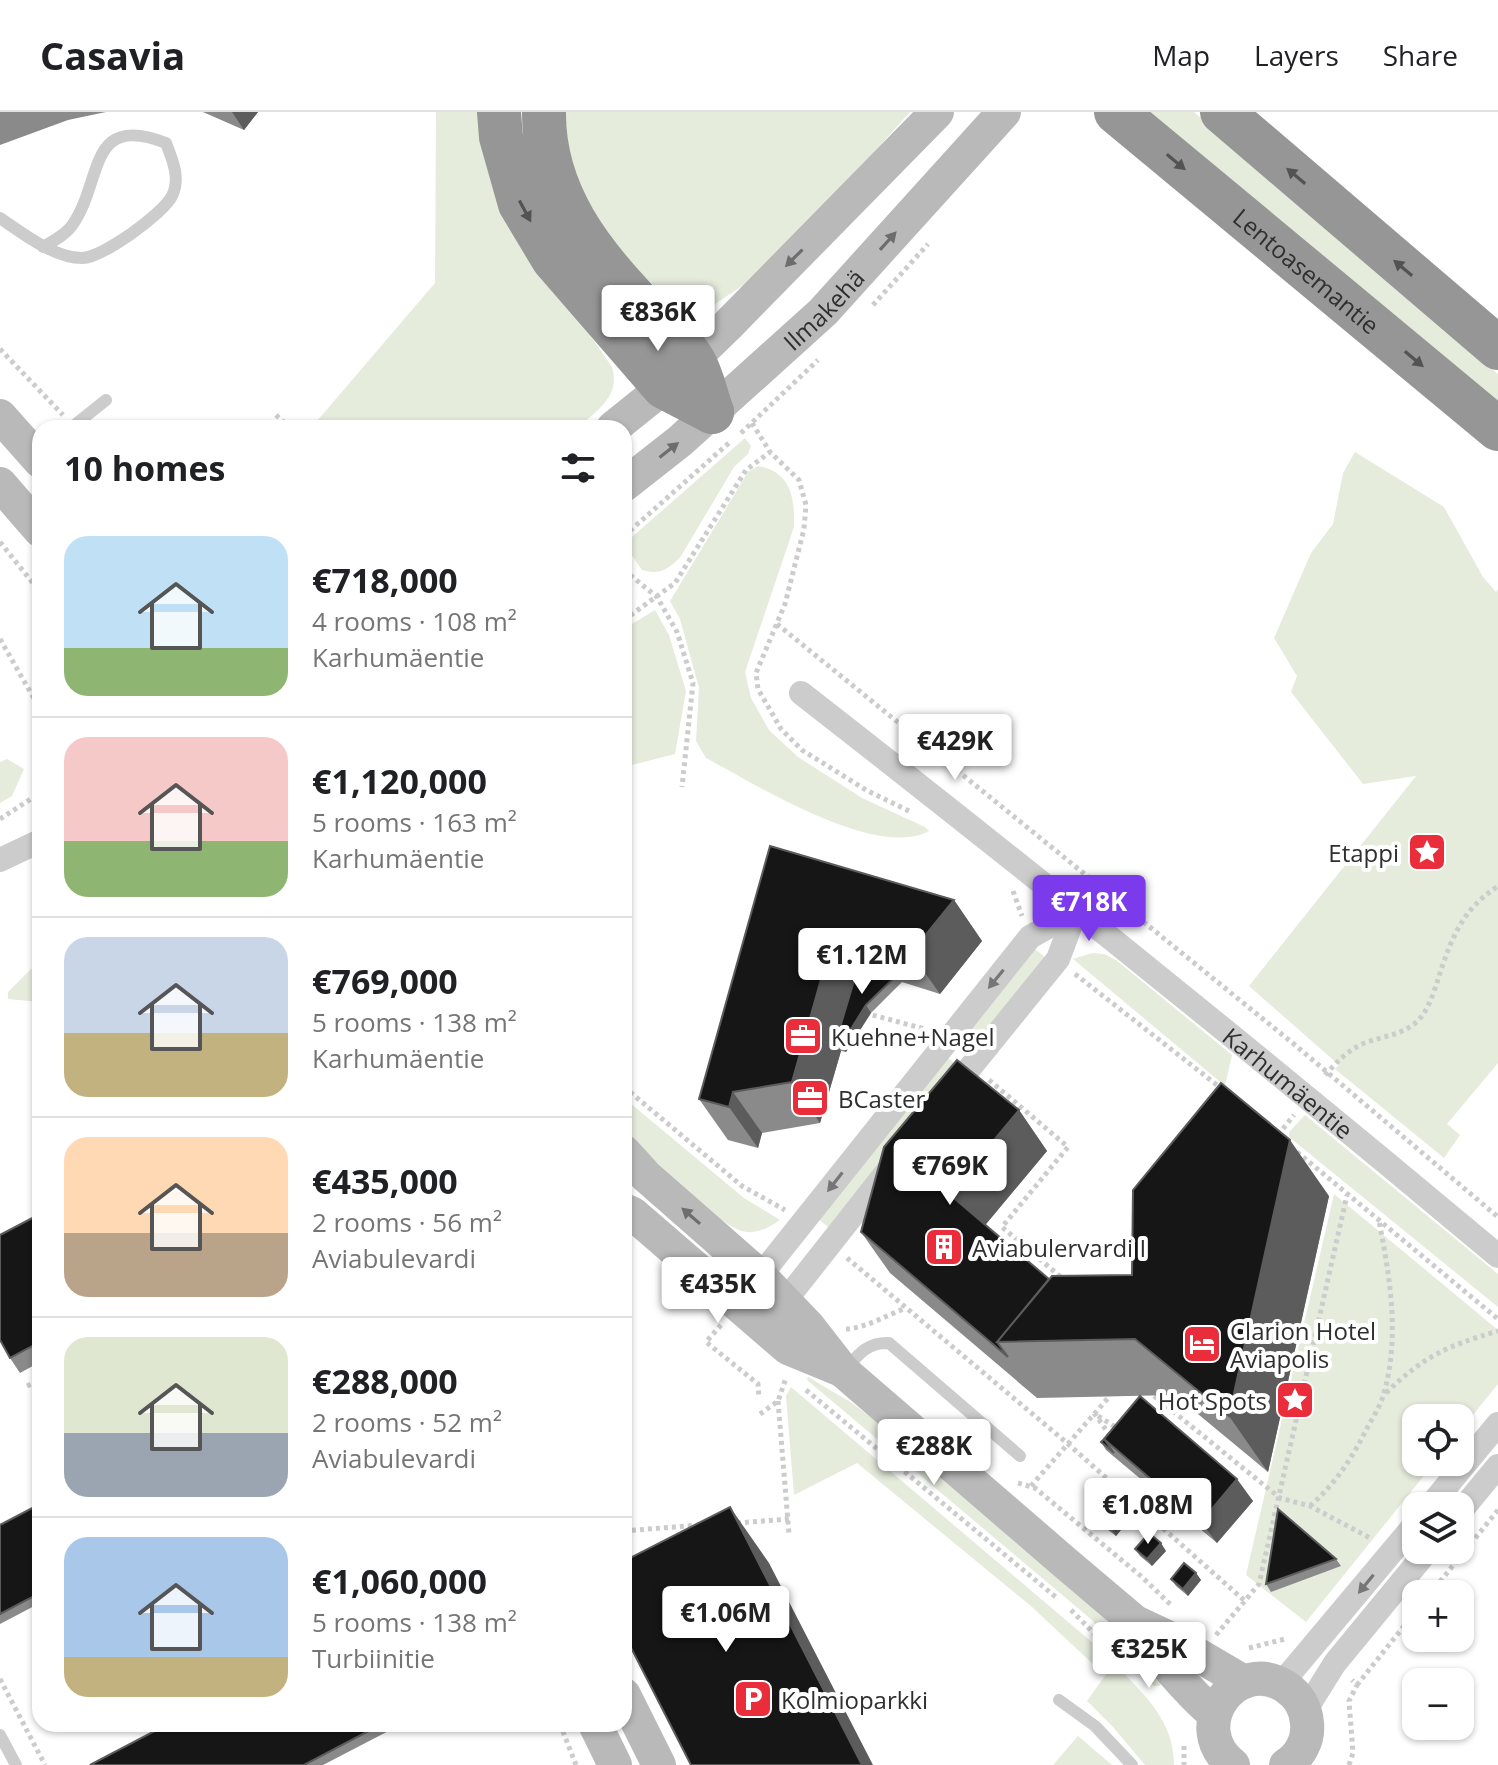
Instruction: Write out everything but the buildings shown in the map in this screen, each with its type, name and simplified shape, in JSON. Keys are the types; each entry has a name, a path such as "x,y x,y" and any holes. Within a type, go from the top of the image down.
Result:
{"highway":[{"path":"499,112 501,137 520,204 553,259 732,418"},
{"path":"544,112 547,157 556,188 593,249 634,298 678,373"},
{"name":"Lentoasemantie","path":"1116,112 1498,429"},
{"path":"1230,117 1498,348"}],"street":[{"name":"Ilmakehä","path":"632,480 732,418 823,312 1004,112"},
{"path":"622,420 678,373 932,118"},
{"path":"0,416 23,470 32,502"},
{"name":"Karhumäentie","path":"801,693 1034,875 1498,1256"},
{"path":"0,860 32,845"},
{"path":"933,1114 1058,959 1076,911"},
{"path":"751,1315 760,1276 1030,937 1076,911"},
{"path":"751,1315 785,1301 905,1150"},
{"path":"632,1168 760,1276 843,1371 1135,1622 1160,1659 1214,1714"},
{"path":"632,1214 788,1348 843,1371"},
{"path":"1442,1492 1498,1424"},
{"path":"1474,1495 1498,1466"},
{"path":"1281,1684 1402,1540"},
{"path":"1305,1711 1335,1663 1416,1564"},
{"path":"1135,1622 1244,1682"},
{"path":"1231,1765 1213,1736 1214,1714 1220,1700 1231,1689 1244,1682 1262,1679 1281,1684 1300,1700 1305,1711 1307,1729 1303,1746 1286,1765"},
{"path":"632,1711 659,1765"},
{"path":"599,1732 615,1765"}],"lane":[{"path":"0,218 43,247 83,258 109,247 142,227 172,196 176,171 166,143 146,134 120,134 101,151 86,201 71,227 43,247"},
{"path":"81,420 106,400"},
{"path":"843,1371 864,1348 889,1343 1020,1456"},
{"path":"1059,1700 1095,1726 1132,1765"},
{"path":"0,1735 16,1765"}],"path":[{"path":"0,349 66,420"},
{"path":"276,415 281,420"},
{"path":"632,614 675,583 746,470 770,452 732,418"},
{"path":"0,542 32,582"},
{"path":"632,577 657,597 677,632 693,683 682,787"},
{"path":"777,624 1327,1073 1498,1217"},
{"path":"0,639 32,695"},
{"path":"0,819 32,798"},
{"path":"1327,1073 1348,1051 1364,1043 1393,1036 1411,1027 1423,1014 1456,927 1498,886"},
{"path":"1058,959 1225,1092"},
{"path":"861,1012 925,1029"},
{"path":"988,1079 1068,1147 1002,1227 1069,1285"},
{"path":"632,1094 742,1186 781,1208 801,1224"},
{"path":"1270,1129 1498,1319"},
{"path":"1210,1642 1259,1584 1347,1195"},
{"path":"1310,1506 1326,1492 1352,1458 1384,1395 1393,1321 1391,1279 1379,1220"},
{"path":"838,1266 844,1256 1067,1443 1246,1602"},
{"path":"840,1326 848,1330 861,1327 876,1318 906,1308"},
{"path":"717,1329 706,1342 758,1384 759,1398"},
{"path":"1384,1395 1429,1356 1454,1344 1498,1331"},
{"path":"789,1534 778,1401 787,1374 1073,1612 1140,1680"},
{"path":"27,1386 32,1384"},
{"path":"1154,1396 1280,1498 1310,1506 1377,1541"},
{"path":"1031,1486 1109,1397"},
{"path":"760,1414 778,1401"},
{"path":"1094,1413 1125,1434"},
{"path":"1094,1413 1117,1444"},
{"path":"1441,1580 1498,1510"},
{"path":"726,1523 789,1519"},
{"path":"632,1530 711,1524"},
{"path":"1357,1685 1402,1629"},
{"path":"0,1679 45,1765"},
{"path":"563,1732 576,1765"},
{"path":"1183,1741 1184,1765"}],"green space":[{"path":"436,112 484,112 507,215 612,367 614,377 610,395 586,420 318,420 435,283"},
{"path":"557,112 910,112 748,282 712,306 680,308 611,248 569,186"},
{"path":"1143,112 1194,112 1386,281 1498,374 1498,408"},
{"path":"745,438 751,446 748,454 734,467 681,556 672,565 654,572 642,570 632,556 632,537"},
{"path":"1355,452 1444,507 1483,577 1496,592 1498,589 1498,1063 1447,1124 1460,1135 1444,1158 1335,1069 1339,1065 1249,986 1416,776 1363,784 1291,692 1297,676 1274,638 1311,553 1333,524 1343,473"},
{"path":"758,466 778,474 789,488 794,527 745,672 751,698 769,730 798,757 862,798 929,831 906,837 848,828 784,800 706,758 696,741 699,688 680,619 670,601 748,472"},
{"path":"655,610 669,635 686,691 675,754 632,765 632,624"},
{"path":"7,759 24,769 12,796 0,803 0,762"},
{"path":"1035,949 1046,958 971,1051 959,1042"},
{"path":"1092,953 1116,960 1232,1055 1225,1086 1073,959"},
{"path":"32,969 32,1001 8,999 8,992"},
{"path":"947,1057 958,1066 828,1227 816,1217"},
{"path":"632,1105 744,1198 780,1220 756,1232 749,1232 719,1218 632,1140"},
{"path":"1305,1115 1498,1274 1498,1307 1289,1137 1289,1132"},
{"path":"1334,1194 1498,1330 1498,1384 1474,1414 1474,1404 1402,1404 1402,1476 1424,1476 1411,1492 1402,1492 1402,1503 1306,1622 1246,1575"},
{"path":"808,1377 852,1403 884,1427 1093,1602 1166,1680 1154,1686 1092,1620 807,1380"},
{"path":"791,1387 1106,1654 1094,1665 1032,1607 857,1463 794,1495 786,1396"},
{"path":"1114,1663 1146,1697 1163,1721 1173,1749 1174,1765 1145,1765 1087,1701"},
{"path":"1078,1736 1112,1765 1053,1765"}],"place":[{"name":"Etappi","path":"1427,852"},
{"name":"Kuehne+Nagel","path":"803,1036"},
{"name":"BCaster","path":"810,1098"},
{"name":"Aviabulervardi I","path":"944,1247"},
{"name":"Clarion Hotel Aviapolis","path":"1202,1344"},
{"name":"Hot Spots","path":"1295,1400"},
{"name":"Kolmioparkki","path":"753,1699"}]}
